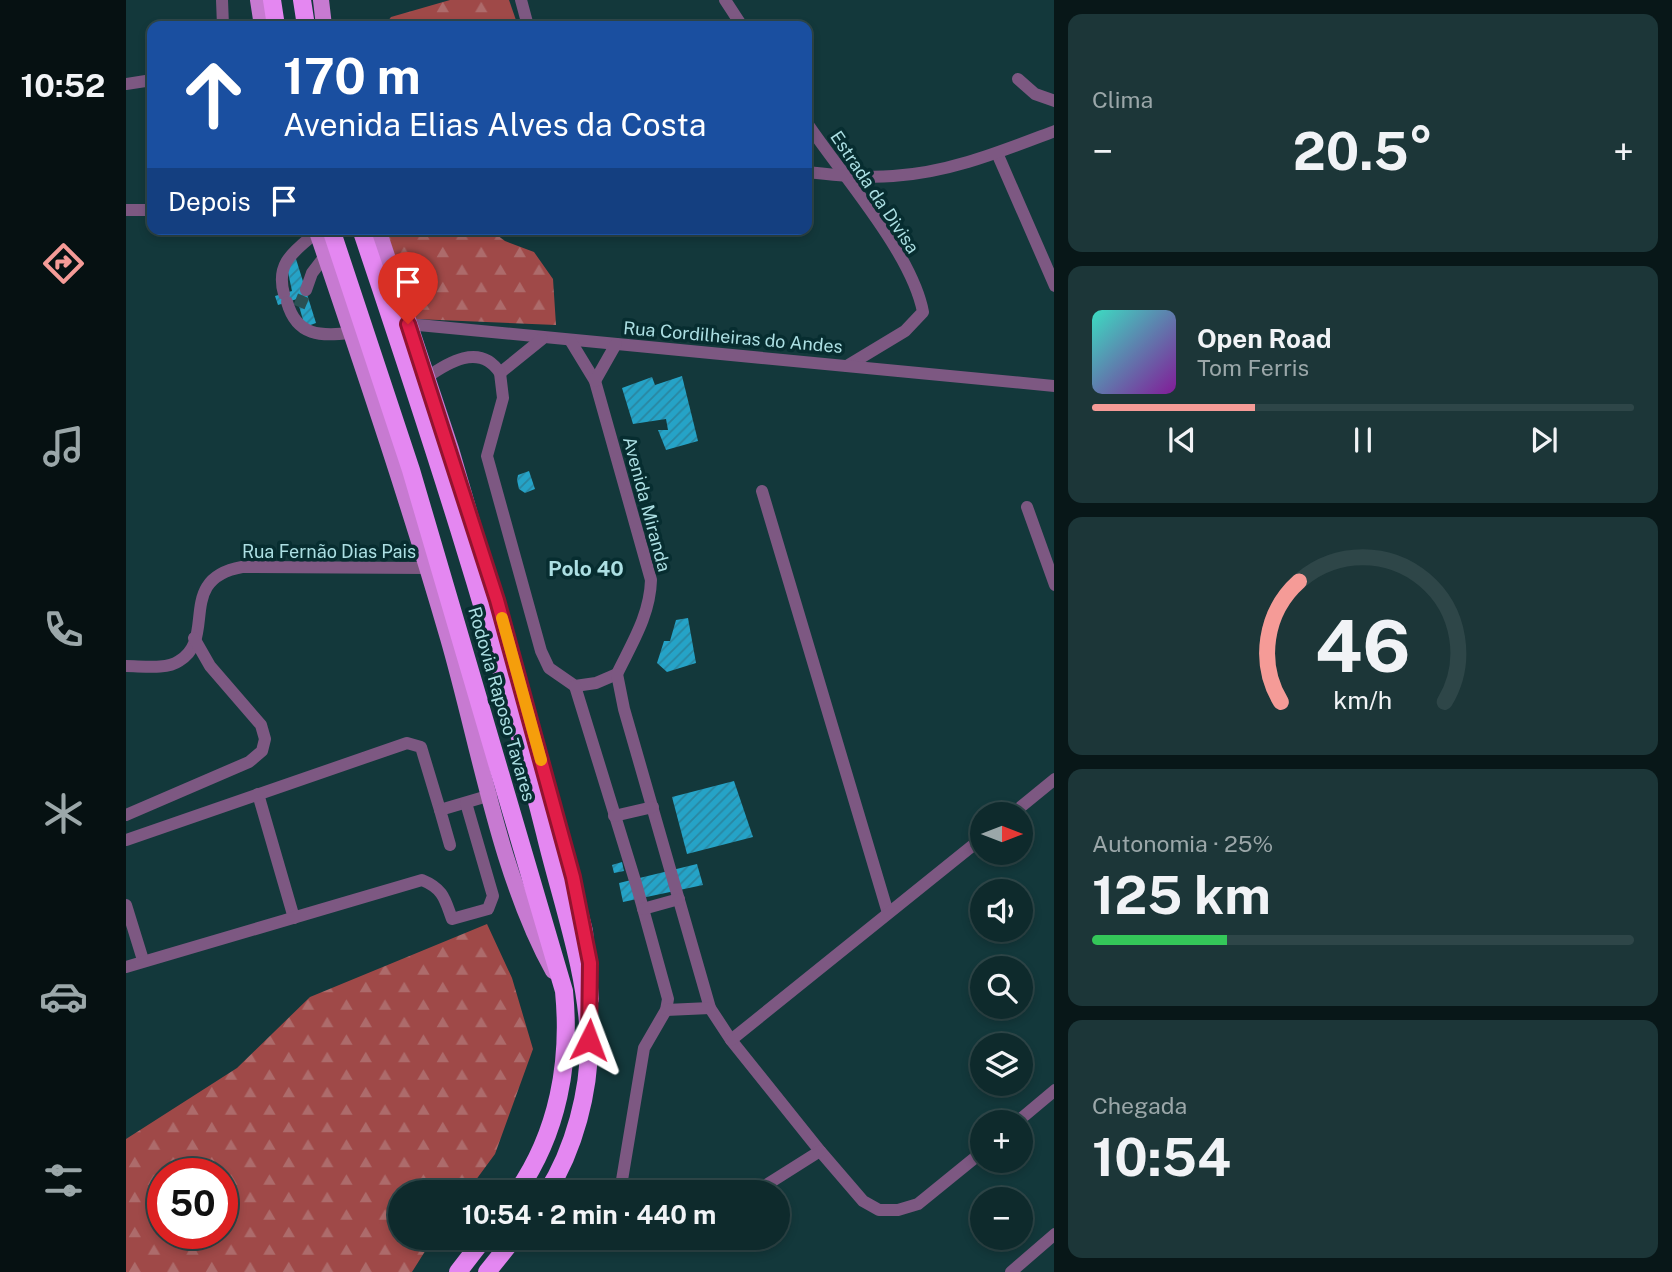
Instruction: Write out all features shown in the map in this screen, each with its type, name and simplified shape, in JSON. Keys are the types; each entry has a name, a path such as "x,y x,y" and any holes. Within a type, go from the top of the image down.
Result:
{"highway":[{"path":"272,0 275,21"},
{"path":"302,0 305,21"},
{"name":"Rodovia Raposo Tavares","path":"323,235 411,470 564,991 566,1051 550,1131 523,1180"},
{"name":"Rodovia Raposo Tavares","path":"363,235 433,444 514,715 578,968 589,1040 581,1106 569,1145 553,1180"},
{"path":"458,1272 475,1250"},
{"path":"487,1272 505,1250"}],"main road":[{"path":"258,0 261,21"},
{"path":"321,0 323,21"},
{"path":"322,235 325,256 426,568 520,894 546,960 564,991"},
{"path":"380,235 485,562 541,759 585,931 591,986 589,1040"}],"street":[{"path":"222,0 223,21"},
{"path":"521,0 526,21"},
{"path":"725,0 739,21"},
{"path":"1018,79 1035,93 1054,102"},
{"path":"126,84 147,81"},
{"name":"Estrada da Divisa","path":"812,130 884,230 912,281 923,312 905,331 847,366"},
{"path":"812,172 871,177 937,171 997,153 1054,131"},
{"path":"997,153 1054,286"},
{"path":"126,210 147,210"},
{"path":"315,235 283,261 280,272 291,305 302,329 310,333 351,333"},
{"path":"306,290 312,273 325,256"},
{"name":"Rua Cordilheiras do Andes","path":"408,324 542,339 1054,386"},
{"path":"500,373 542,339"},
{"name":"Avenida Miranda","path":"570,340 595,381 651,580 650,601 644,618 617,674"},
{"path":"595,381 616,344"},
{"path":"426,378 460,358 475,357 490,362 500,373 503,398 490,437 487,456 541,651 549,668 575,686 665,983 666,1010 644,1048 622,1180"},
{"path":"762,491 888,913"},
{"path":"1027,507 1054,585"},
{"name":"Rua Fernão Dias Pais","path":"126,666 178,663 189,653 202,595 211,579 224,570 242,567 426,568"},
{"path":"126,815 249,762 262,751 265,739 261,725 210,666 194,638"},
{"path":"575,686 596,683 617,674 710,1008 731,1040 820,1151 863,1201 879,1210 898,1210 918,1204 970,1162"},
{"path":"126,840 407,743 416,743 421,747 450,845"},
{"path":"1026,802 1054,779"},
{"path":"258,794 294,918"},
{"path":"440,810 491,795"},
{"path":"126,967 422,880 437,886 445,896 452,919 488,909 493,896 467,803"},
{"path":"614,816 653,807"},
{"path":"731,1040 970,848"},
{"path":"643,909 679,899"},
{"path":"126,905 143,960"},
{"path":"666,1010 710,1008"},
{"path":"1031,1110 1054,1090"},
{"path":"774,1180 820,1151"},
{"path":"1011,1272 1054,1234"}],"green space":[{"path":"450,0 509,0 516,21 388,21 391,17"},
{"path":"388,235 497,235 505,241 534,252 553,279 556,325 415,319"},
{"path":"487,924 512,978 533,1049 495,1154 476,1180 388,1180 388,1250 426,1250 412,1272 126,1272 126,1139 237,1068 310,997"}],"building":[{"path":"296,259 316,323 305,327 297,299 278,305 275,296 292,291 286,263"},
{"path":"682,376 698,441 666,450 658,430 668,430 666,419 633,424 622,388 652,377 655,385"},
{"path":"529,471 535,489 525,493 519,489 517,480 518,475"},
{"path":"688,618 696,663 667,672 657,663 664,641 670,641 676,620"},
{"path":"734,781 753,837 687,854 672,797"},
{"path":"622,862 624,871 614,873 612,865"},
{"path":"697,864 703,885 623,902 619,883"}],"tunnel":[{"path":"299,307 306,290"}],"slow traffic":[{"path":"502,618 541,760"}],"district":[{"name":"Polo 40","path":"586,568"}],"route":[{"path":"408,324 451,449 497,600 573,877 590,963 589,1040"}]}
